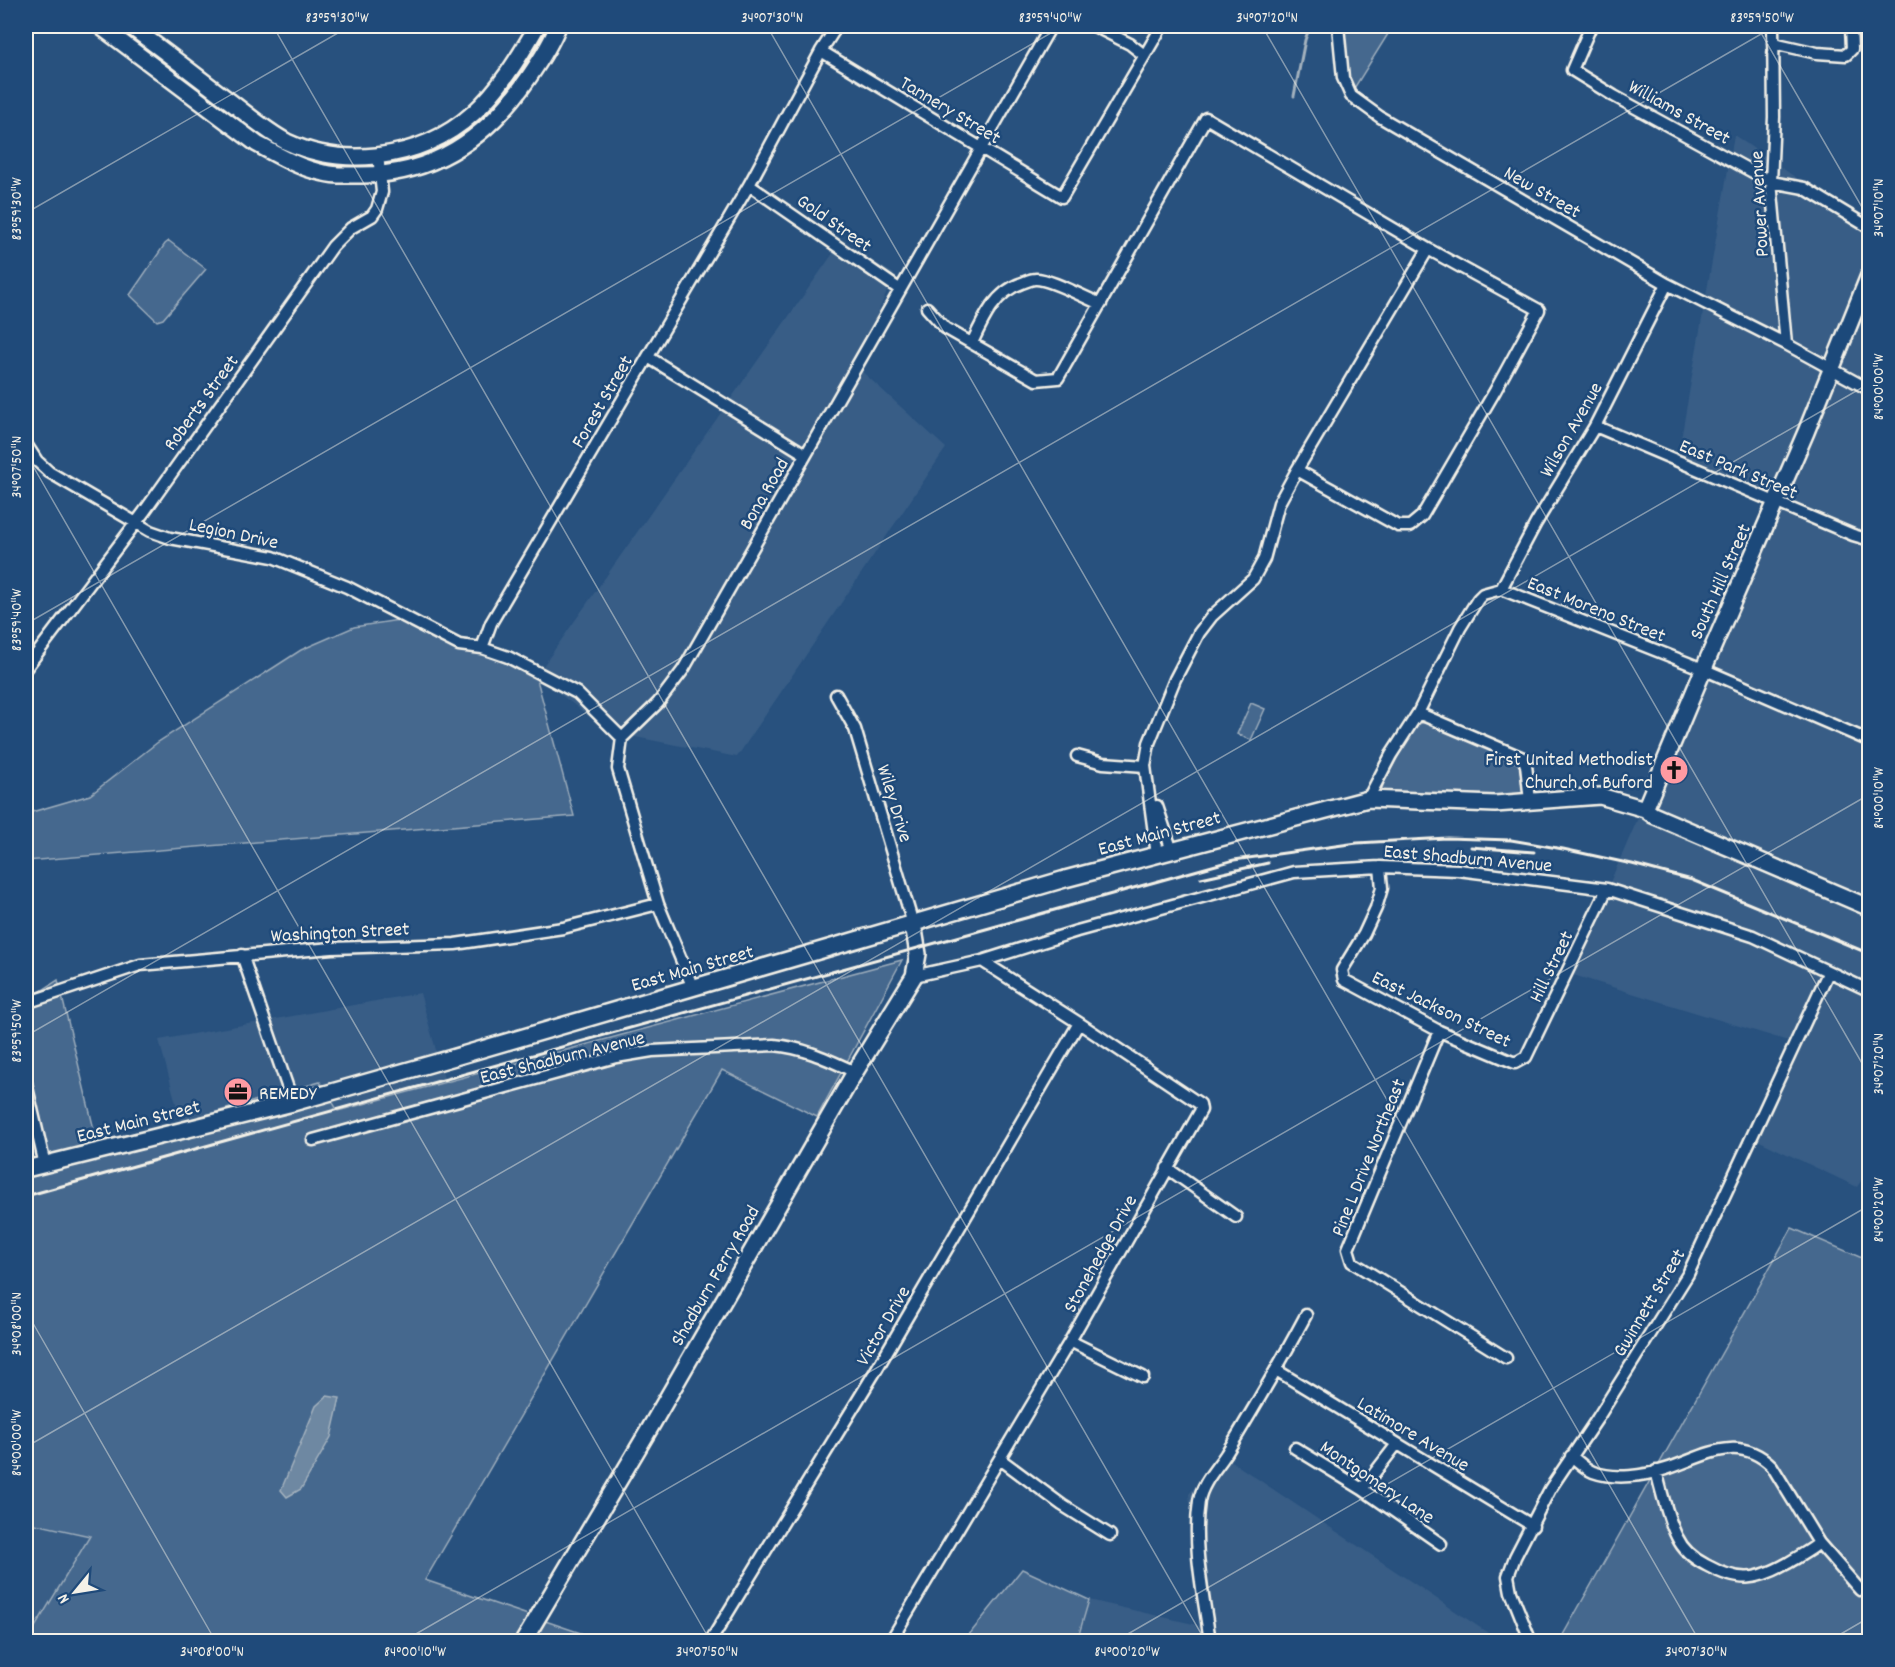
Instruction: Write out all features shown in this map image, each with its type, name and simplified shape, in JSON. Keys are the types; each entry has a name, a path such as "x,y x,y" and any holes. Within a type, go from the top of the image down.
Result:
{"street":[{"path":"100,26 257,144 284,159 299,167 326,174 379,176 426,165 465,145 493,121 514,98 537,65 558,26"},
{"path":"130,26 255,121 287,142 324,155 355,158 426,145 456,128 481,107 514,67 537,26"},
{"name":"Forest Street","path":"482,648 491,623 749,185 821,51 837,26"},
{"name":"Bona Road","path":"622,738 658,703 683,670 1051,26"},
{"path":"1094,26 1130,44 1144,55 1162,26"},
{"name":"New Street","path":"1338,26 1343,78 1351,96 1380,117 1667,284 1786,344"},
{"name":"Williams Street","path":"1591,26 1572,70 1624,102 1771,182 1804,188 1869,228"},
{"name":"Power Avenue","path":"1773,26 1774,117 1771,182 1786,344"},
{"path":"1773,43 1817,53 1846,55 1852,49 1851,26"},
{"name":"Tannery Street","path":"821,51 1062,197 1144,55"},
{"path":"927,308 945,327 1036,380 1058,378 1206,118 1428,249 1539,310 1422,516 1410,526 1398,526 1296,470"},
{"name":"Roberts Street","path":"26,668 136,522 333,246 351,228 372,216 377,209 382,192 378,155"},
{"name":"Gold Street","path":"749,185 899,289"},
{"path":"1164,853 1145,766 1149,743 1175,680 1199,633 1212,616 1253,579 1264,559 1279,503 1296,470 1428,249"},
{"name":"South Hill Street","path":"1645,809 1807,429 1869,273"},
{"path":"972,343 996,299 1015,285 1035,279 1056,284 1078,296 1101,304"},
{"name":"Wilson Avenue","path":"1501,590 1536,523 1595,426 1667,284"},
{"path":"1786,344 1869,390"},
{"path":"648,357 806,454"},
{"name":"East Park Street","path":"1595,426 1869,540"},
{"name":"Legion Drive","path":"26,444 49,472 150,531 273,557 347,587 459,645 482,648"},
{"name":"East Moreno Street","path":"1418,713 1460,628 1478,598 1484,594 1501,590 1703,669 1869,741"},
{"path":"482,648 508,657 577,693 622,738 618,770 658,904 693,988"},
{"name":"Wiley Drive","path":"836,695 855,729 913,924"},
{"path":"1368,799 1391,755 1418,713 1523,758 1526,765 1530,801"},
{"path":"1077,756 1103,763 1145,766"},
{"name":"East Main Street","path":"26,1169 293,1102 1055,882 1368,799 1495,804 1600,796 1645,809 1653,815 1869,908"},
{"name":"East Shadburn Avenue","path":"914,976 982,961 1077,931 1294,872 1380,867 1458,870 1607,889 1753,936 1869,991"},
{"name":"East Jackson Street","path":"1380,867 1382,888 1376,908 1342,970 1344,980 1439,1031 1515,1063 1526,1057"},
{"name":"Hill Street","path":"1526,1057 1607,889"},
{"name":"Washington Street","path":"26,1003 140,965 332,948 455,944 562,928 658,904"},
{"name":"Shadburn Ferry Road","path":"523,1641 650,1428 855,1072 914,976 918,954 913,924"},
{"path":"242,955 293,1102"},
{"name":"Stonehedge Drive","path":"890,1641 1070,1341 1201,1110 1200,1104 982,961"},
{"name":"Gwinnett Street","path":"1532,1641 1508,1576 1515,1557 1533,1526 1550,1489 1688,1274 1828,973"},
{"name":"Victor Drive","path":"710,1641 875,1372 1079,1023"},
{"name":"Pine L Drive Northeast","path":"1439,1031 1348,1249 1348,1256 1352,1262 1390,1288 1506,1358"},
{"name":"East Shadburn Avenue","path":"313,1140 616,1057 652,1051 774,1044 807,1050 855,1072"},
{"path":"26,1083 45,1165"},
{"path":"1167,1168 1236,1217"},
{"path":"1210,1641 1199,1565 1197,1521 1200,1498 1209,1478 1226,1455 1306,1315"},
{"path":"1070,1341 1143,1377"},
{"name":"Latimore Avenue","path":"1276,1370 1533,1526"},
{"path":"1362,1489 1397,1444"},
{"name":"Montgomery Lane","path":"1295,1448 1362,1489 1441,1544"},
{"path":"1571,1456 1591,1472 1608,1476 1626,1476 1656,1471 1719,1449 1736,1449 1762,1456 1772,1466 1820,1543 1860,1590"},
{"path":"1000,1459 1062,1505 1110,1535"},
{"path":"1656,1471 1677,1537 1683,1548 1695,1559 1730,1576 1749,1579 1771,1573 1820,1543"}],"shaded area":[{"path":"1337,26 1393,26 1353,90 1340,67"},
{"path":"1734,135 1869,228 1870,1167 1857,1187 1749,1136 1791,1042 1570,974 1779,495 1677,462"},
{"path":"169,241 206,269 163,319 157,321 130,295"},
{"path":"841,242 894,274 856,366 946,448 737,757 610,732 536,676"},
{"path":"405,619 536,676 574,816 26,861 26,824 32,812 90,795 158,742 301,650 354,627"},
{"path":"1251,703 1265,709 1251,740 1237,734"},
{"path":"1429,721 1521,761 1526,788 1522,795 1508,798 1386,793 1382,790 1383,784 1415,725"},
{"path":"902,960 817,1117 722,1070 425,1580 604,1641 26,1642 90,1536 26,1522 26,1001 58,980 98,1146 320,1082 338,1111"},
{"path":"420,993 445,1082 338,1111 320,1082 181,1122 159,1040"},
{"path":"1792,1228 1869,1261 1869,1641 1559,1642"},
{"path":"327,1396 340,1398 331,1437 301,1489 287,1497 281,1490 316,1406"},
{"path":"1222,1455 1488,1633 1484,1642 1077,1642 1089,1600 1202,1626 1189,1494"},
{"path":"26,1522 91,1536 26,1640"},
{"path":"1022,1569 1089,1600 1077,1641 964,1641"}],"waterway":[{"path":"1294,96 1310,26"}],"railway":[{"path":"26,1196 1234,860 1357,843 1447,838 1511,840 1563,849 1692,880 1870,954"},
{"path":"1471,847 1534,852"},
{"path":"1201,878 1268,863"}],"place":[{"name":"First United Methodist Church of Buford","path":"1674,770"},
{"name":"REMEDY","path":"238,1092"}]}
